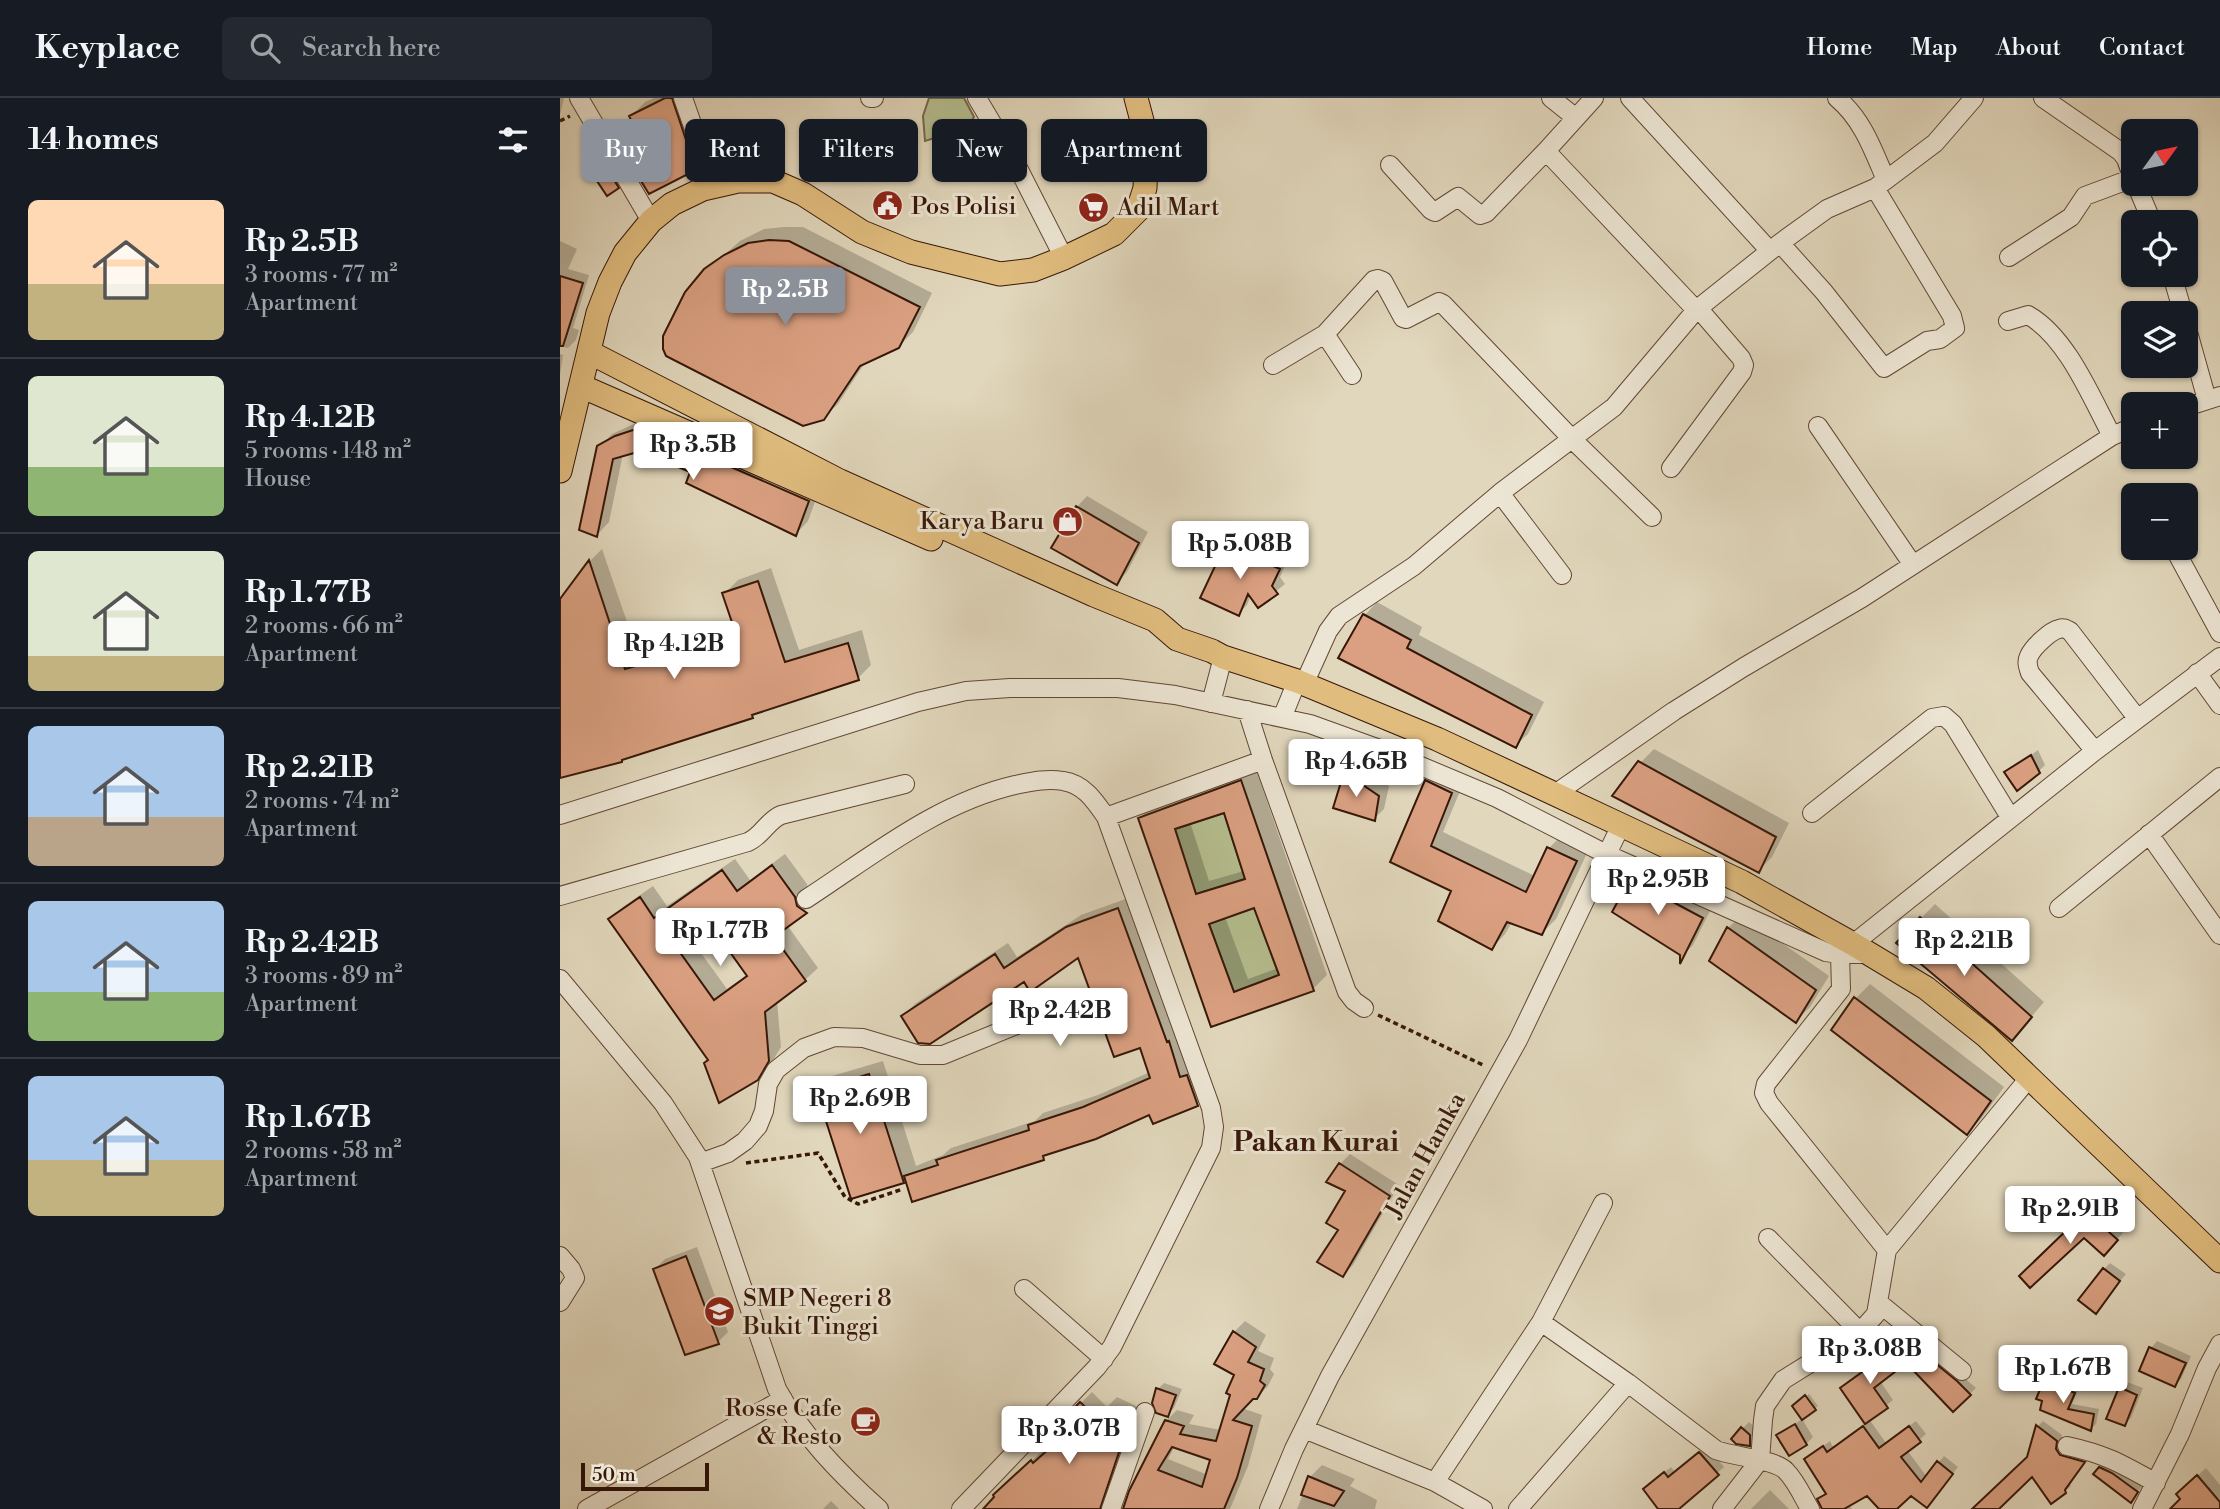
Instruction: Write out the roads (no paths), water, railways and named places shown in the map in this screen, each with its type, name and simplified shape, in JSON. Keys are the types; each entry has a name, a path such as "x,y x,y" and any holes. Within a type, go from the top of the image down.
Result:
{"main road":[{"path":"560,471 598,313 610,282 625,253 652,221 672,204 713,186 738,181 773,181 803,194 862,232 911,252 1000,274 1033,270 1114,234 1138,210 1145,188 1146,163 1145,132 1136,98"},
{"path":"589,352 840,481 1155,620 1177,639"},
{"path":"581,386 1146,632 1177,639 1300,683 1437,739 1742,882 1854,951 1926,988 1986,1036 2220,1261"}],"street":[{"path":"579,98 652,221"},
{"path":"683,98 713,186"},
{"path":"978,98 1014,160 1064,258"},
{"path":"1551,98 1576,118"},
{"path":"1391,165 1431,210 1440,210 1458,197 1480,215 1486,213 1594,98"},
{"path":"1630,98 1775,247 1824,292 1884,368 1927,341 1944,336 1955,328 1952,316 1881,184 1861,124 1837,98"},
{"path":"1282,718 1328,631 1339,616 1415,566 1500,493 1573,440 1622,399 1697,309 1827,209 1881,184 1934,143 1973,98"},
{"path":"2010,257 2071,217 2085,196 2133,178 2121,152 2043,98"},
{"path":"1546,151 1697,309 1741,358 1744,365 1742,372 1671,468"},
{"path":"1273,365 1325,334 1374,280 1383,281 1400,315 1406,319 1439,302 1652,517"},
{"path":"2008,321 2028,315 2037,320 2067,354 2112,436"},
{"path":"1325,334 1352,375"},
{"path":"2198,357 2213,398"},
{"path":"1818,426 1913,565"},
{"path":"1555,794 1721,681 1862,598 2121,432"},
{"path":"1500,493 1562,575"},
{"path":"2180,560 2220,633"},
{"path":"2095,751 2030,673 2028,657 2051,633 2064,628 2070,631 2137,718"},
{"path":"1211,703 1223,657"},
{"path":"1887,1250 1769,1102 1764,1093 1766,1084 1841,989 1854,951 2010,817 2220,657"},
{"path":"2197,673 2220,705"},
{"path":"560,814 918,702 966,691 1010,688 1118,688 1175,695 1310,724 1385,751 1509,804 1606,854 1826,952 1854,951"},
{"path":"1247,710 1347,992 1364,1008"},
{"path":"1812,814 1932,718 1944,716 1953,724 2010,817"},
{"path":"1106,817 1263,760"},
{"path":"2059,908 2220,777"},
{"path":"806,900 936,814 966,800 1036,781 1064,781 1088,792 1106,817 1211,1108 1214,1127 1211,1148 1112,1347 1104,1359 961,1509"},
{"path":"560,897 748,842 759,836 775,818 781,816 905,784"},
{"name":"Jalan Hamka","path":"1269,1509 1329,1376 1518,1040 1621,825"},
{"path":"2148,834 2220,934"},
{"path":"560,979 681,1128 700,1163 760,1343 783,1399 792,1416 814,1442 849,1482 879,1509"},
{"path":"560,1009 574,995"},
{"path":"700,1163 728,1153 745,1141 758,1126 764,1111 768,1084 776,1070 804,1048 834,1037 863,1038 920,1055 943,1055 1065,1005"},
{"path":"1722,1509 1760,1460 1765,1406 1783,1380 1860,1332 1876,1314 1887,1250 2029,1078"},
{"path":"1435,1482 1541,1322 1603,1203"},
{"path":"1768,1238 1860,1332"},
{"path":"560,1256 571,1269 573,1282 560,1302"},
{"path":"1024,1289 1104,1359"},
{"path":"1880,1303 1962,1370"},
{"path":"1541,1322 1628,1382 1716,1450 1728,1455 1760,1460 1786,1470 1810,1509"},
{"path":"2142,1509 2220,1344"},
{"path":"1518,1509 1628,1382"},
{"path":"589,1509 783,1399"},
{"path":"1111,1509 1146,1412"},
{"path":"1304,1429 1435,1482 1483,1509"},
{"path":"2067,1446 2098,1452 2115,1459 2155,1483"}],"place":[{"name":"Pos Polisi","path":"888,206"},
{"name":"Adil Mart","path":"1094,207"},
{"name":"Karya Baru","path":"1067,521"},
{"name":"SMP Negeri 8 Bukit Tinggi","path":"720,1312"},
{"name":"Rosse Cafe & Resto","path":"865,1422"}],"district":[{"name":"Pakan Kurai","path":"1316,1141"}]}
